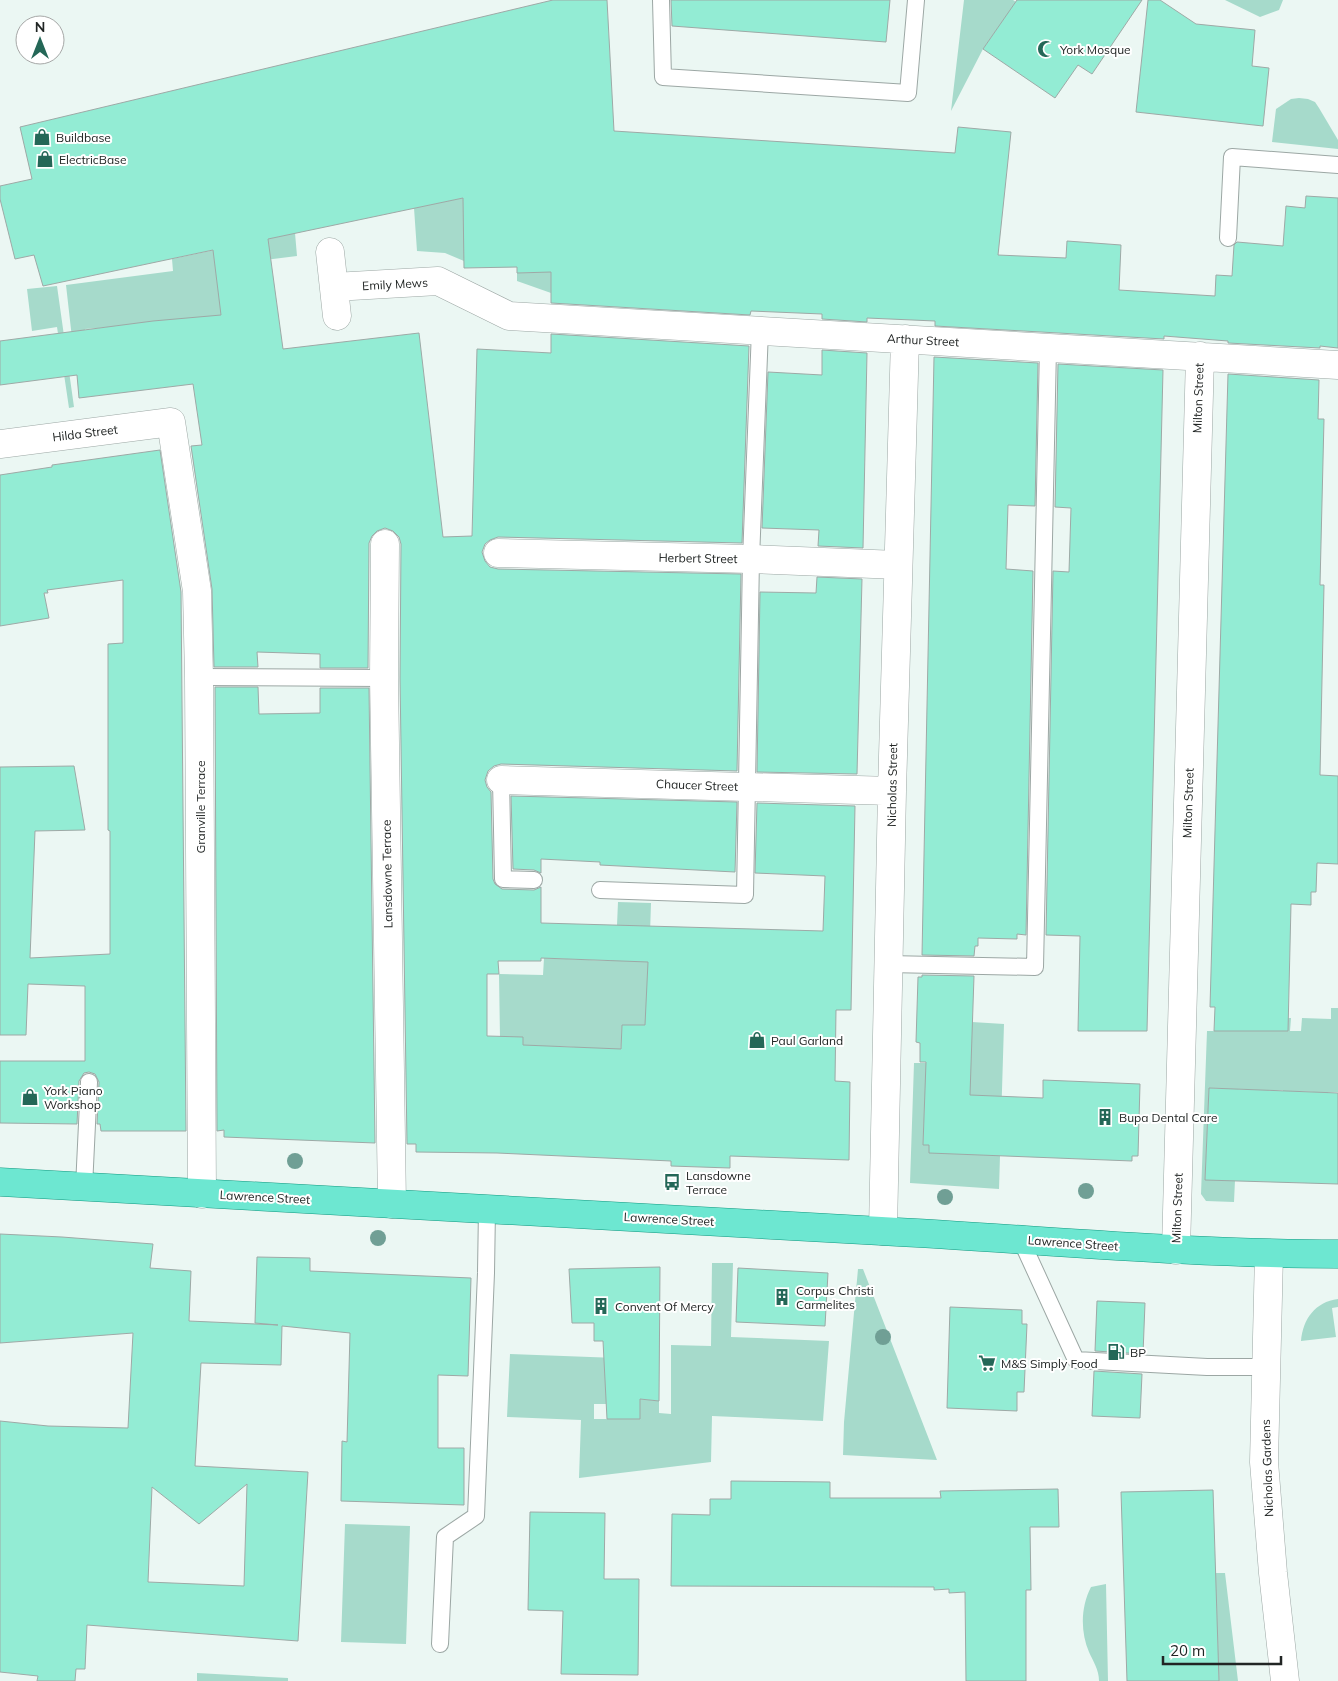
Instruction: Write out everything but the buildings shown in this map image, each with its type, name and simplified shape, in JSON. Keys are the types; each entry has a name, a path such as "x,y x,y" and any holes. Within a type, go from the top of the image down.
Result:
{"main road":[{"name":"Lawrence Street","path":"0,1182 883,1231 1176,1250 1269,1254 1338,1254"}],"street":[{"path":"330,252 337,316"},
{"name":"Emily Mews","path":"334,287 438,282 509,316"},
{"name":"Arthur Street","path":"509,316 1338,365"},
{"name":"Nicholas Street","path":"883,1231 892,791 905,339"},
{"name":"Milton Street","path":"1176,1250 1200,356"},
{"name":"Hilda Street","path":"0,444 171,422"},
{"name":"Granville Terrace","path":"171,422 197,591 202,1194"},
{"name":"Lansdowne Terrace","path":"385,544 384,678 392,1204"},
{"name":"Herbert Street","path":"498,553 751,559 898,565"},
{"name":"Chaucer Street","path":"501,780 892,791"},
{"name":"Nicholas Gardens","path":"1269,1254 1264,1462 1273,1573 1285,1681"}],"lane":[{"path":"661,0 663,78 908,92 916,0"},
{"path":"1228,238 1232,157 1338,165"},
{"path":"600,890 745,895 751,559 760,330"},
{"path":"888,964 1034,967 1048,348"},
{"path":"199,677 384,678"},
{"path":"501,780 503,879 534,880"},
{"path":"84,1187 89,1082"},
{"path":"440,1644 444,1537 476,1516 487,1209"},
{"path":"1021,1240 1076,1360 1207,1367 1266,1367"}],"green space":[{"path":"964,0 1013,0 1016,2 983,49 951,111"},
{"path":"1225,0 1283,0 1279,10 1260,17"},
{"path":"1299,98 1315,102 1338,140 1338,149 1272,142 1276,109 1291,99"},
{"path":"487,193 464,261 445,253 417,251 414,208"},
{"path":"552,232 551,293 517,281 517,273 543,272"},
{"path":"295,233 297,256 265,260 231,351 112,327 85,329 86,346 73,347 66,285 173,271 172,259"},
{"path":"57,286 74,407 69,408 57,327 32,331 27,289"},
{"path":"618,902 651,903 647,1025 622,1025 618,1104 574,1047 558,1046 521,1103 523,1038 500,1037 499,974 543,975 544,958 611,961 612,925 617,925"},
{"path":"1331,1008 1338,1008 1338,1092 1328,1092 1327,1134 1313,1111 1314,1092 1299,1091 1298,1133 1283,1110 1283,1090 1269,1090 1252,1109 1252,1090 1239,1089 1222,1108 1223,1088 1209,1088 1205,1180 1235,1180 1234,1202 1206,1201 1201,1194 1207,1031 1270,1031 1271,1018 1291,1018 1290,1031 1301,1031 1302,1018 1331,1019"},
{"path":"972,1022 1004,1024 999,1189 910,1183 914,1063 946,1063","holes":["925,1095 958,1095 929,1145 923,1145"]},
{"path":"712,1263 733,1263 731,1337 829,1341 823,1421 712,1416 711,1462 579,1478 581,1420 507,1417 510,1354 617,1358 606,1397 606,1404 594,1404 594,1419 640,1419 640,1399 659,1401 659,1413 671,1414 671,1345 711,1346"},
{"path":"858,1269 863,1269 937,1460 843,1455 844,1422"},
{"path":"1338,1299 1338,1307 1332,1308 1336,1337 1301,1341 1304,1326 1312,1313 1323,1304"},
{"path":"345,1524 410,1526 406,1644 341,1642"},
{"path":"1215,1573 1225,1573 1238,1681 1219,1681"},
{"path":"1106,1584 1108,1681 1099,1681 1097,1669 1086,1644 1083,1619 1085,1602 1091,1587"},
{"path":"197,1673 288,1678 288,1681 197,1681"}],"place":[{"name":"York Mosque","path":"1046,49"},
{"name":"Buildbase","path":"42,137"},
{"name":"ElectricBase","path":"45,159"},
{"name":"Paul Garland","path":"757,1040"},
{"name":"York Piano Workshop","path":"30,1097"},
{"name":"Bupa Dental Care","path":"1105,1117"},
{"name":"Lansdowne Terrace","path":"672,1182"},
{"name":"Corpus Christi Carmelites","path":"782,1297"},
{"name":"Convent Of Mercy","path":"601,1306"},
{"name":"BP","path":"1116,1352"},
{"name":"M&S Simply Food","path":"987,1363"}]}
